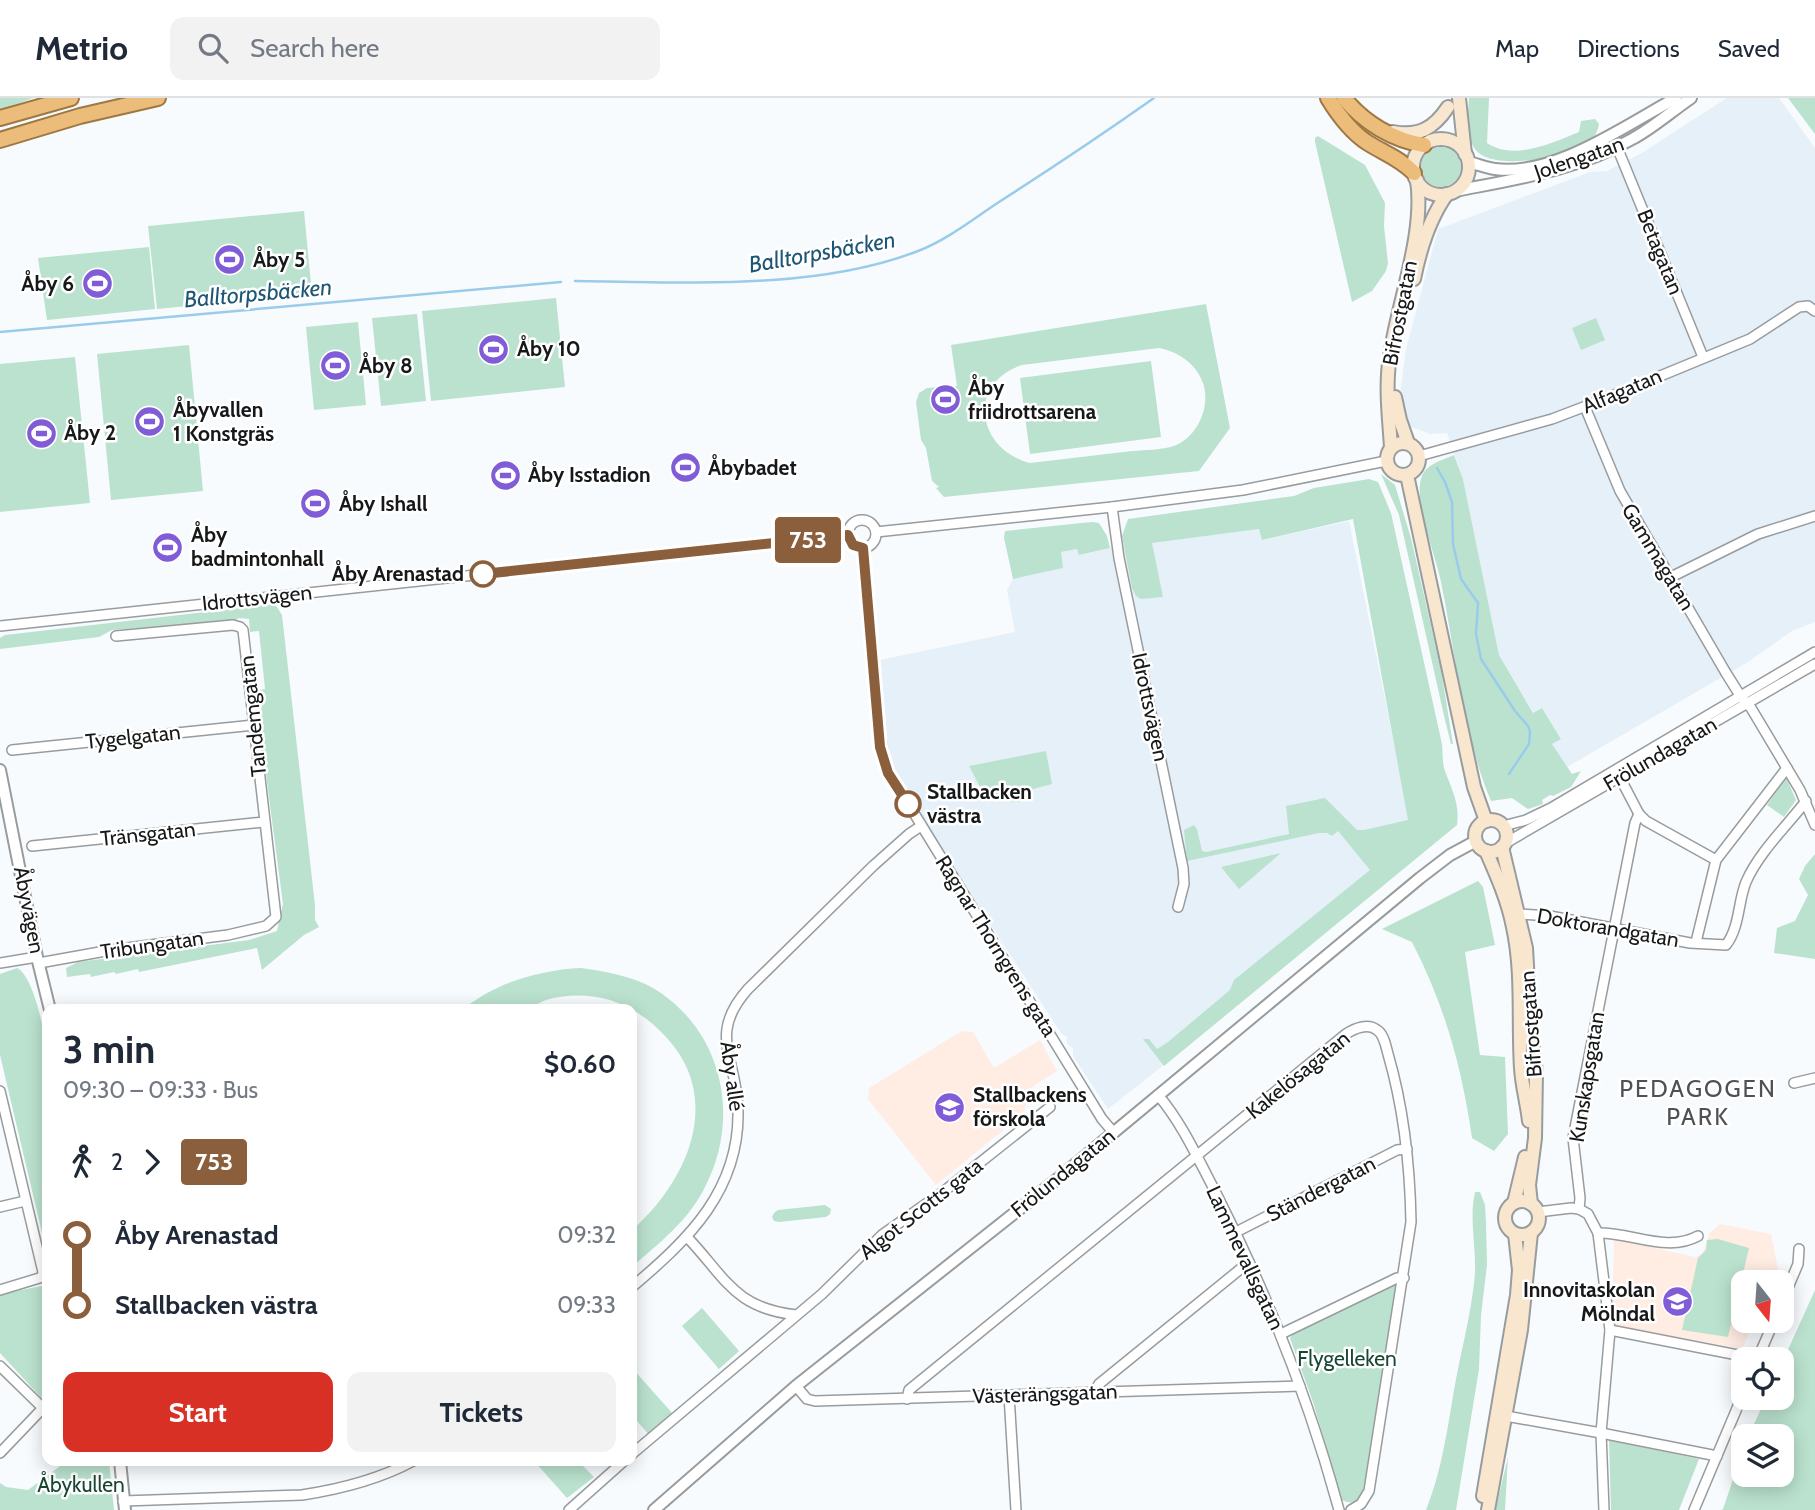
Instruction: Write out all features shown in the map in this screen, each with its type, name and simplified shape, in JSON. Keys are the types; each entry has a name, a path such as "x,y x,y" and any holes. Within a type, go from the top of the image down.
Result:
{"highway":[{"path":"0,118 71,98"},
{"path":"0,140 80,116 158,98"},
{"path":"1328,98 1340,117 1358,136 1404,163 1415,177"},
{"path":"1344,98 1358,113 1395,139 1429,143"}],"main road":[{"path":"1459,98 1460,122 1467,158"},
{"name":"Bifrostgatan","path":"1387,461 1391,447 1388,366 1415,237 1419,205 1414,161 1443,126 1449,103"},
{"path":"1384,130 1407,134 1424,131 1437,123 1449,103"},
{"path":"1429,143 1450,141 1459,146 1467,158"},
{"name":"Bifrostgatan","path":"1419,456 1408,443 1396,402 1398,352 1423,242 1434,213 1466,178 1467,158"},
{"path":"1415,177 1430,192 1451,192"},
{"path":"1391,447 1408,443"},
{"path":"1407,475 1416,468 1419,456"},
{"path":"1387,461 1394,472 1407,475"},
{"path":"1407,475 1474,787 1486,821"},
{"path":"1476,841 1476,829 1486,821 1503,825"},
{"name":"Bifrostgatan","path":"1488,1510 1526,1300 1531,1233 1538,1224 1530,1185 1535,1139 1536,1072 1526,947 1503,845 1506,834 1503,825"},
{"name":"Bifrostgatan","path":"1476,841 1486,851 1508,907 1518,958 1521,1071 1529,1123 1524,1167 1514,1203 1505,1219 1508,1228 1515,1234 1519,1260 1517,1295 1480,1510"},
{"path":"1486,851 1492,852 1503,845"},
{"path":"1514,1203 1523,1202 1535,1208"},
{"path":"1515,1234 1531,1233"}],"street":[{"name":"Jolengatan","path":"1467,158 1496,169 1521,169 1547,163 1611,135 1676,98"},
{"name":"Jolengatan","path":"1451,192 1545,173 1580,162 1637,137 1691,98"},
{"name":"Betagatan","path":"1617,147 1703,357"},
{"name":"Alfagatan","path":"1419,456 1552,419 1585,407 1750,339 1799,307 1808,306 1815,311"},
{"name":"Gammagatan","path":"1585,407 1619,489 1787,768 1815,825"},
{"name":"Idrottsvägen","path":"0,626 848,535 852,523 862,519 873,524 876,532 1112,507 1243,490 1387,461"},
{"name":"Idrottsvägen","path":"1112,507 1119,558 1183,868 1184,884 1178,907"},
{"path":"1671,577 1758,534 1815,516"},
{"path":"848,535 853,545 863,548 872,544 876,532"},
{"name":"Ragnar Thorngrens gata","path":"863,548 880,747 888,773 1102,1119 1114,1133"},
{"name":"Tandemgatan","path":"116,636 200,627 240,627 244,636 276,917 266,926"},
{"name":"Frölundagatan","path":"1744,700 1815,652"},
{"name":"Frölundagatan","path":"1503,845 1744,700 1815,664"},
{"name":"Tygelgatan","path":"12,750 254,725"},
{"path":"1696,942 1716,860 1787,768"},
{"name":"Åbyvägen","path":"0,770 49,1004"},
{"path":"1618,774 1639,814 1646,821 1716,860"},
{"name":"Frölundagatan","path":"1503,825 1538,815 1618,774"},
{"name":"Doktorandgatan","path":"1520,914 1550,916 1690,943 1727,945 1746,882 1759,860 1806,802"},
{"name":"Kunskapsgatan","path":"1579,1209 1573,1139 1613,928 1639,814"},
{"name":"Tränsgatan","path":"32,846 264,822"},
{"name":"Åby allé","path":"637,1282 687,1237 716,1199 731,1163 738,1120 737,1093 726,1035 727,1019 732,1008 873,866 921,826"},
{"name":"Frölundagatan","path":"654,1510 796,1386 1114,1133 1420,878 1450,855 1476,841"},
{"name":"Tribungatan","path":"0,963 228,934 266,926"},
{"name":"Kakelösagatan","path":"907,1399 909,1390 1346,1034 1364,1027 1378,1030 1385,1044 1401,1102 1412,1222 1369,1491 1361,1504 1351,1510"},
{"path":"1794,1083 1815,1078"},
{"path":"0,1091 4,1124 42,1268"},
{"name":"Lammevallsgatan","path":"1158,1095 1175,1117 1236,1232 1281,1334 1339,1510"},
{"name":"Algot Scotts gata","path":"637,1450 831,1286 881,1235 943,1192 1050,1107"},
{"name":"Ständergatan","path":"1236,1232 1397,1150 1407,1149"},
{"path":"0,1207 25,1200"},
{"path":"1535,1208 1579,1209 1588,1214 1598,1233 1610,1330 1601,1433 1604,1510"},
{"path":"1598,1233 1667,1243 1686,1243 1698,1236"},
{"path":"687,1237 741,1298 775,1313 796,1315"},
{"path":"1794,1274 1799,1249"},
{"path":"1096,1391 1099,1384 1249,1262"},
{"path":"0,1290 42,1277"},
{"path":"1281,1334 1397,1278 1404,1278"},
{"path":"1610,1330 1731,1354"},
{"path":"0,1366 42,1407"},
{"name":"Västerängsgatan","path":"796,1386 807,1399 815,1401 1300,1386"},
{"path":"1009,1395 1016,1510"},
{"path":"1694,1510 1736,1410"},
{"path":"0,1452 42,1413"},
{"path":"1506,1416 1717,1456"},
{"path":"120,1466 124,1506 302,1495 379,1477 402,1466"},
{"path":"569,1510 618,1466"}],"shaded area":[{"path":"1727,98 1779,98 1815,148 1815,622 1792,631 1748,662 1567,767 1552,744 1561,738 1542,708 1534,714 1499,655 1463,479 1447,433 1430,434 1406,425 1399,401 1406,349 1438,229 1590,172 1607,171 1640,154"},
{"path":"1349,521 1394,743 1432,839 1108,1109 1073,1056 1073,1048 1067,1044 1067,1037 1061,1033 893,774 887,748 880,660 1015,632 1007,590 1013,579 1063,568 1060,552 1078,549 1079,555 1110,548 1259,529 1263,540"},
{"name":"Stallbackens förskola","path":"962,1031 973,1032 994,1068 1040,1040 1057,1071 1032,1087 1023,1114 936,1185 868,1099 869,1088"},
{"name":"Innovitaskolan Mölndal","path":"1720,1224 1771,1234 1778,1270 1731,1270 1731,1334 1748,1334 1743,1347 1612,1325 1614,1239 1695,1257 1703,1253 1709,1234"}],"green space":[{"path":"0,98 33,98 0,110"},
{"path":"1469,98 1489,98 1487,143 1498,148 1533,148 1579,132 1581,121 1595,119 1599,124 1592,139 1567,152 1531,160 1495,160 1481,155 1470,140"},
{"path":"1788,98 1815,98 1815,134"},
{"path":"1318,136 1365,165 1385,203 1384,226 1388,263 1386,271 1372,291 1352,302 1315,142"},
{"path":"1441,147 1449,148 1455,153 1460,159 1460,175 1455,181 1449,186 1441,187 1433,186 1427,181 1422,175 1421,167 1422,159 1427,153 1433,148"},
{"name":"Åby 5","path":"304,211 312,294 157,309 148,226"},
{"name":"Åby 6","path":"149,247 155,309 47,320 38,258"},
{"name":"Åby 10","path":"556,298 565,387 431,401 422,311"},
{"name":"Åby friidrottsarena","path":"1206,304 1230,428 1199,471 944,497 932,481 926,448 921,440 916,402 919,393 927,388 957,386 951,345","holes":["1159,348 1191,364 1200,376 1205,392 1204,411 1196,428 1190,436 1174,446 1030,463 1012,456 998,444 989,431 985,416 986,400 992,386 1004,374 1022,365"]},
{"path":"417,314 426,401 381,406 372,318"},
{"path":"1596,318 1605,340 1581,350 1572,328"},
{"name":"Åby 8","path":"358,322 366,405 314,410 306,327"},
{"name":"Åbyvallen 1 Konstgräs","path":"189,345 203,491 111,500 97,354"},
{"name":"Åby 2","path":"75,357 90,503 0,512 0,364"},
{"path":"1151,361 1161,437 1030,454 1020,378"},
{"path":"1454,455 1463,479 1499,655 1533,713 1542,708 1561,739 1552,744 1572,774 1581,771 1571,787 1550,795 1542,800 1543,804 1528,809 1512,798 1491,801 1481,775 1466,721 1441,582 1420,502 1423,474 1434,464"},
{"path":"1381,474 1395,485 1411,538 1441,670 1453,744 1445,720 1399,515"},
{"path":"1369,479 1378,482 1391,513 1442,744 1444,768 1456,804 1457,825 1164,1066 1143,1039 1149,1039 1157,1049 1168,1042 1230,990 1234,980 1370,870 1338,831 1332,836 1319,833 1187,861 1184,830 1194,825 1202,851 1206,852 1289,834 1286,806 1325,798 1357,830 1408,820 1353,519 1262,540 1259,529 1152,543 1163,597 1141,599 1132,588 1122,536 1128,519 1294,496 1314,488"},
{"path":"1099,523 1110,548 1079,555 1077,549 1061,552 1063,568 1013,579 1004,538 1005,531"},
{"path":"275,604 282,615 315,920 319,927 304,935 262,970 257,948 139,972 138,969 91,977 90,974 67,977 66,968 78,962 249,940 277,931 283,904 255,691 265,689 259,631 250,632 249,619 239,618 234,621 112,630 99,637 0,649 0,638 5,635"},
{"path":"1046,751 1052,784 1033,789 1026,799 1019,802 1008,801 997,795 986,798 969,766"},
{"path":"1786,777 1796,800 1784,817 1767,805"},
{"path":"1281,853 1239,889 1221,867"},
{"path":"1815,854 1815,959 1774,953 1777,928 1795,921 1808,895 1799,879"},
{"path":"1478,881 1483,887 1495,945 1465,952 1480,1055 1505,1057 1508,1134 1494,1151 1472,1138 1451,1038 1434,990 1412,942 1382,929"},
{"path":"17,968 23,973 34,994 42,1021 42,1233 0,1055 0,974"},
{"path":"581,968 608,972 653,988 677,1006 696,1027 710,1051 719,1078 723,1105 722,1134 716,1162 690,1211 637,1263 637,1225 670,1187 692,1137 695,1110 692,1084 682,1058 663,1034 637,1013 637,1004 570,996 537,1004 471,1004 503,985 565,969"},
{"path":"1475,1192 1480,1192 1485,1205 1487,1265 1481,1315 1479,1369 1456,1510 1426,1510 1441,1462 1472,1300 1475,1273"},
{"path":"825,1205 831,1209 826,1217 779,1222 772,1217 778,1210"},
{"path":"1718,1239 1749,1248 1744,1270 1731,1270 1731,1324 1728,1337 1682,1330 1698,1258 1706,1250 1707,1240"},
{"name":"Flygelleken","path":"1394,1282 1397,1285 1364,1490 1356,1501 1346,1502 1342,1500 1313,1402 1290,1338 1293,1333"},
{"path":"42,1286 42,1399 0,1353 0,1294"},
{"path":"1815,1290 1815,1510 1721,1510 1731,1485 1794,1487 1794,1424 1754,1424 1760,1410 1794,1410 1794,1347 1789,1347"},
{"path":"702,1308 739,1351 719,1369 682,1326"},
{"path":"637,1374 673,1414 649,1435 637,1421"},
{"path":"1609,1439 1699,1459 1679,1510 1611,1510"},
{"path":"1508,1457 1505,1510 1496,1510 1497,1503"},
{"name":"Åbykullen","path":"60,1466 110,1466 114,1510 0,1510 0,1483 6,1487 28,1490"},
{"path":"538,1466 583,1466 594,1477 567,1498"}],"waterway":[{"name":"Balltorpsbäcken","path":"575,281 749,281 836,273 878,264 918,251 950,235 1154,98"},
{"name":"Balltorpsbäcken","path":"0,332 561,282"},
{"path":"1437,468 1452,502 1453,544 1461,579 1478,603 1476,634 1481,659 1530,732 1529,744 1509,774"}],"bus line":[{"name":"753","path":"483,574 848,535 853,545 863,548 880,747 888,773 908,804"}],"place":[{"name":"Åby 5","path":"230,260"},
{"name":"Åby 6","path":"97,284"},
{"name":"Åby 10","path":"494,349"},
{"name":"Åby 8","path":"336,366"},
{"name":"Åby friidrottsarena","path":"945,400"},
{"name":"Åbyvallen 1 Konstgräs","path":"150,422"},
{"name":"Åby 2","path":"41,433"},
{"name":"Åbybadet","path":"685,468"},
{"name":"Åby Isstadion","path":"505,475"},
{"name":"Åby Ishall","path":"316,504"},
{"name":"Åby badmintonhall","path":"168,547"},
{"name":"Åby Arenastad","path":"483,574"},
{"name":"Stallbacken västra","path":"908,804"},
{"name":"Stallbackens förskola","path":"950,1107"},
{"name":"Innovitaskolan Mölndal","path":"1678,1302"}],"district":[{"name":"PEDAGOGEN PARK","path":"1698,1103"}]}
